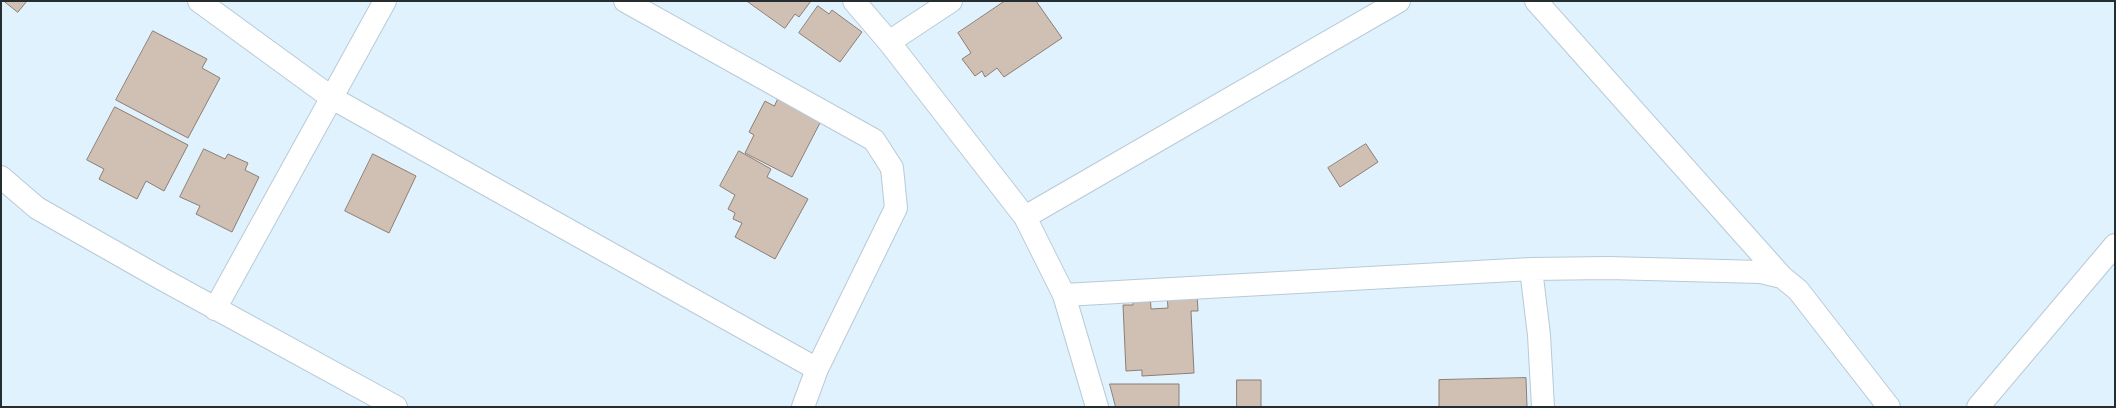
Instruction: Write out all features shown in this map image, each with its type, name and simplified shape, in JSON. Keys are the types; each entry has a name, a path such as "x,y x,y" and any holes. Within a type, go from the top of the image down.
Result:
{"street":[{"path":"198,1 332,98 817,369"},
{"path":"215,309 385,1"},
{"path":"625,1 874,140 892,168 896,208 817,369 803,407"},
{"path":"854,1 889,42 1026,217 1064,295 1096,407"},
{"path":"889,42 951,1"},
{"path":"1026,217 1399,1"},
{"path":"1536,1 1782,277 1798,290 1889,407"},
{"path":"1,178 37,208 215,309 396,407"},
{"path":"1978,407 2115,245"},
{"path":"1064,295 1531,269 1608,268 1754,272 1782,277"},
{"path":"1531,269 1539,335 1543,407"}],"building":[{"path":"4,1 27,1 18,12"},
{"path":"747,1 811,1 799,17 795,14 785,28"},
{"path":"1005,1 1036,1 1062,38 1004,77 997,68 985,77 982,71 975,76 962,59 971,53 958,33"},
{"path":"818,6 829,14 832,10 862,32 840,62 799,33"},
{"path":"153,31 207,59 202,68 220,78 188,138 116,100"},
{"path":"779,97 822,119 792,177 745,153 754,135 749,132 765,101 774,106"},
{"path":"115,107 188,145 164,191 146,181 137,199 99,179 104,169 87,160"},
{"path":"1366,144 1378,162 1340,187 1328,168"},
{"path":"204,149 225,159 228,154 248,163 245,170 259,177 232,232 196,214 200,206 180,197"},
{"path":"739,151 771,169 767,177 808,199 775,259 735,237 742,223 733,219 735,213 728,209 735,195 720,186"},
{"path":"373,154 416,176 389,233 345,211"},
{"path":"1150,293 1151,309 1168,308 1167,295 1197,293 1198,311 1191,311 1194,373 1142,376 1142,370 1126,371 1123,305 1133,305 1133,294"},
{"path":"1526,378 1527,407 1439,407 1439,380"},
{"path":"1237,380 1261,380 1261,407 1237,407"},
{"path":"1110,384 1179,384 1179,407 1116,407"}]}
